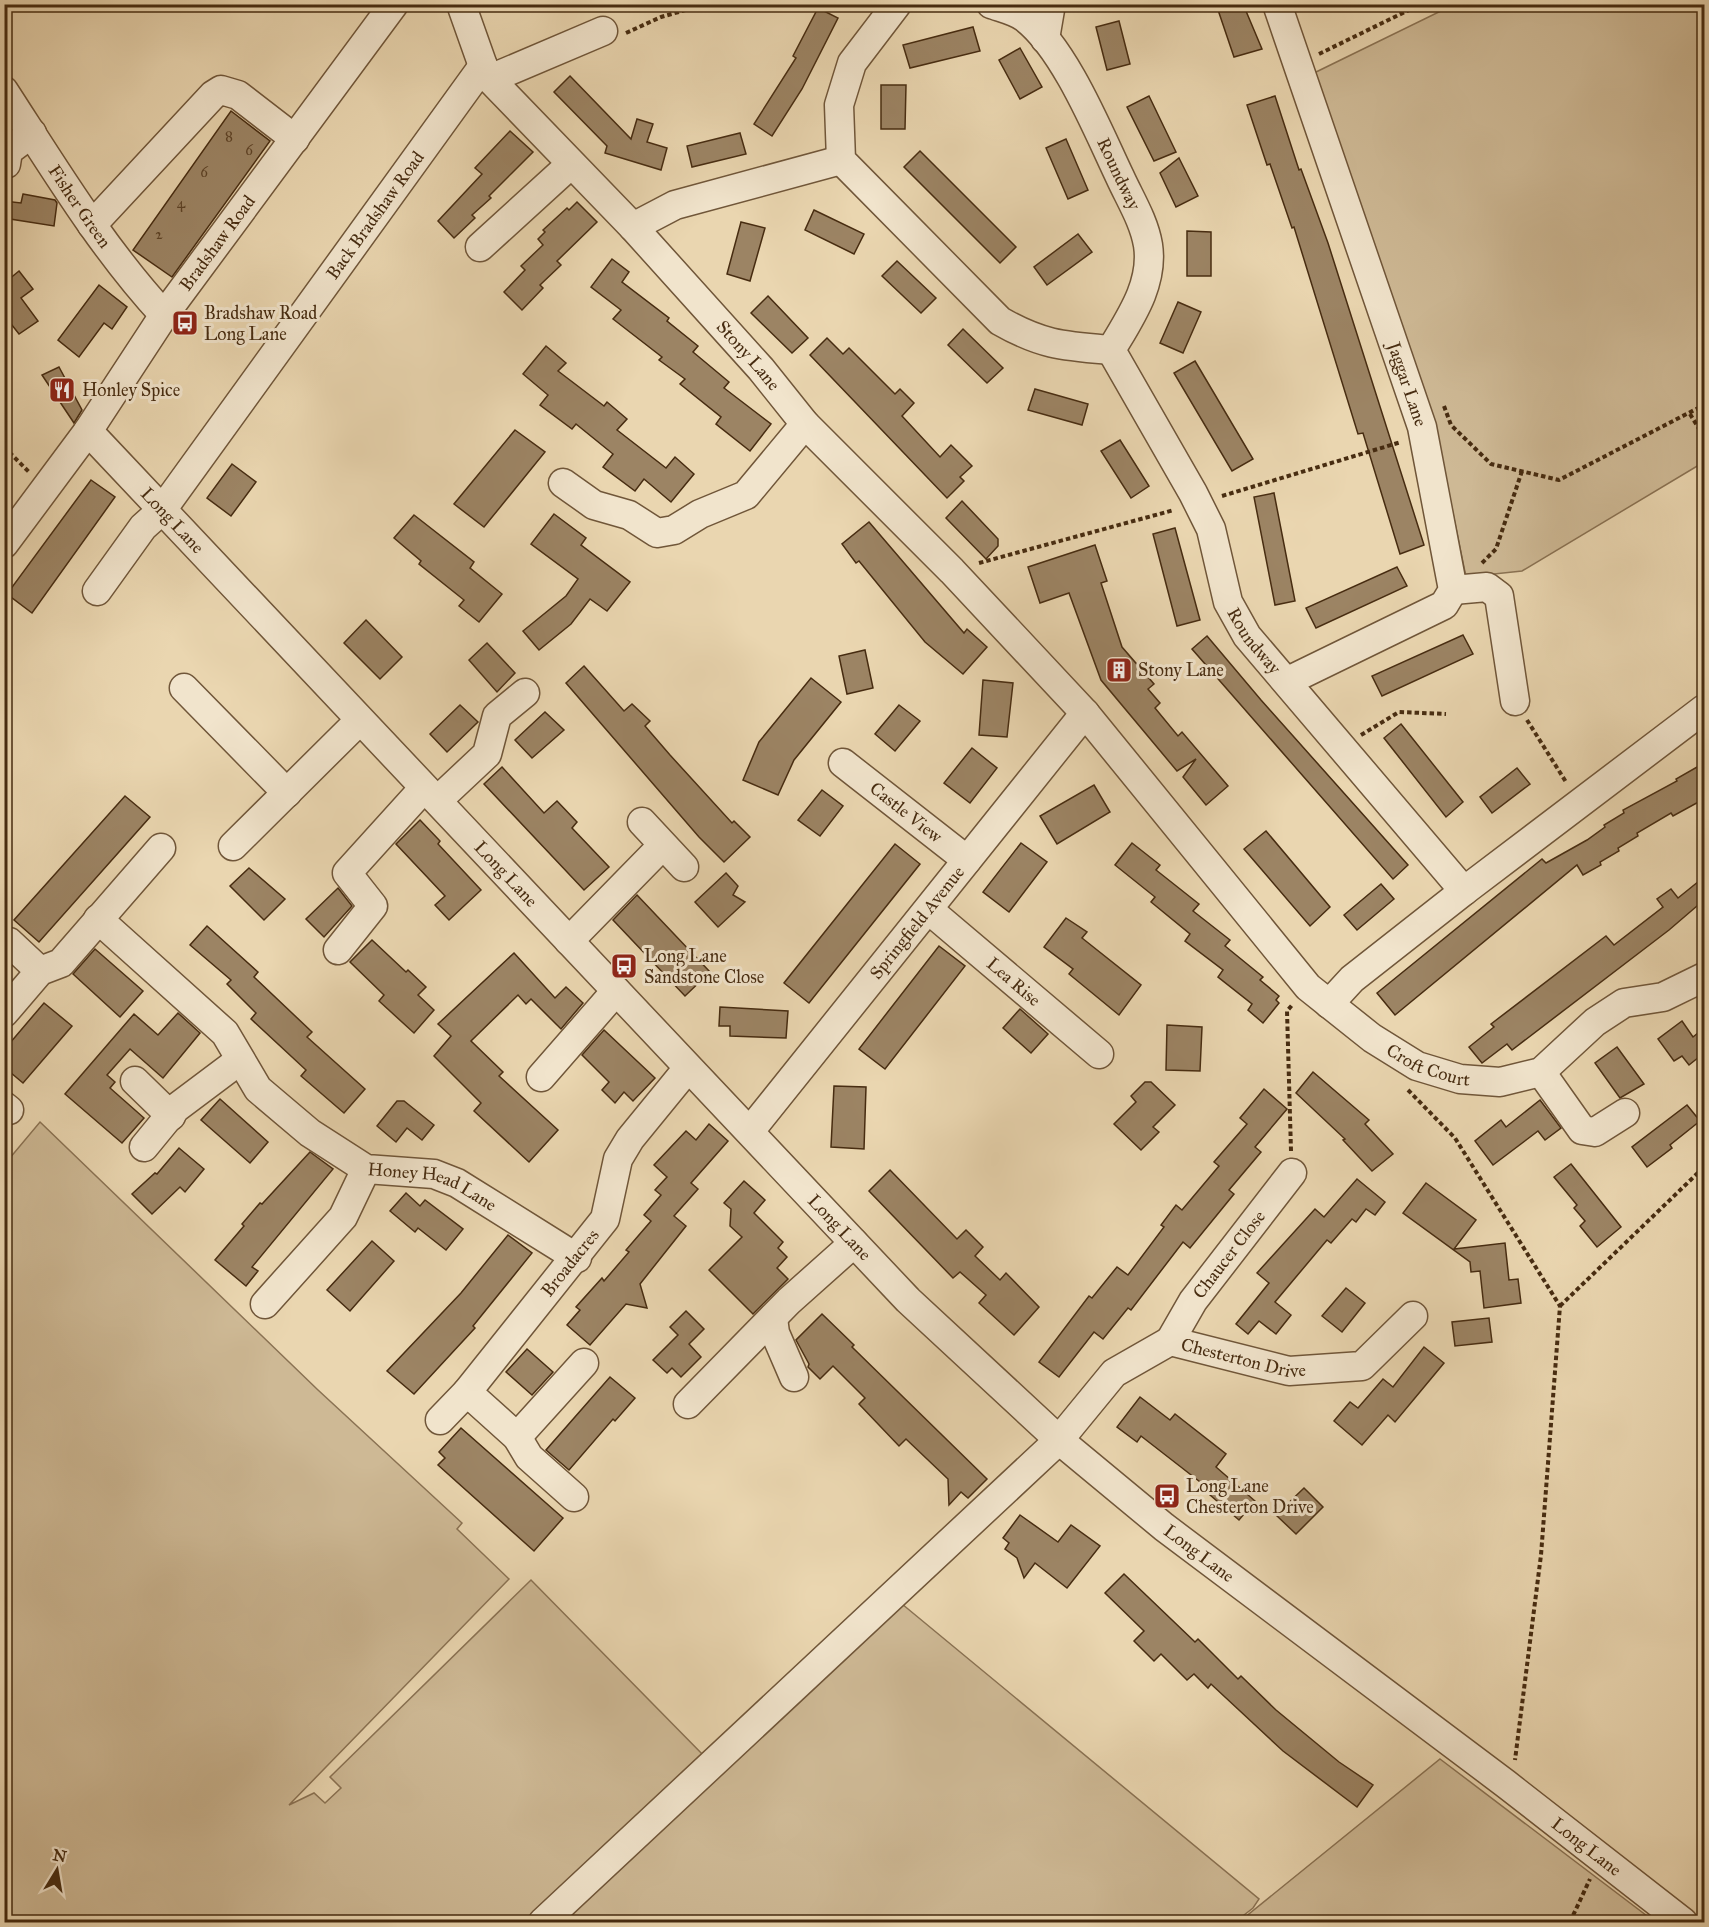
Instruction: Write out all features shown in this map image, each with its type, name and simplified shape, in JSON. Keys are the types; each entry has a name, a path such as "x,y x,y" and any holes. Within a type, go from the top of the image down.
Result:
{"street":[{"name":"Bradshaw Road","path":"4,544 88,431 164,315 394,4"},
{"name":"Stony Lane","path":"461,4 486,73 570,165 633,227 761,369 805,424 952,571 1085,713 1319,995"},
{"path":"897,4 852,63 839,105 841,160 1000,321 1029,337 1059,345 1111,350"},
{"name":"Roundway","path":"991,4 1024,17 1046,39 1082,97 1139,219 1148,246 1147,278 1137,308 1111,350 1193,493 1211,529 1228,602 1247,636 1288,681 1464,891"},
{"path":"1046,39 1051,4"},
{"name":"Jaggar Lane","path":"1277,4 1422,427 1453,590"},
{"path":"486,73 603,31"},
{"name":"Back Bradshaw Road","path":"98,591 143,526 162,510 486,73"},
{"path":"92,225 213,95 222,90 238,95 295,139"},
{"name":"Fisher Green","path":"4,91 92,225 139,288 164,315"},
{"path":"6,164 8,151 32,133"},
{"path":"633,227 675,205 841,160"},
{"path":"480,247 570,165"},
{"path":"563,483 594,506 629,515 657,533 674,530 700,514 746,495 805,424"},
{"name":"Long Lane","path":"88,431 359,721 908,1300 1059,1440 1164,1527 1506,1784 1683,1923"},
{"path":"1288,681 1444,605 1453,590 1487,588 1499,596 1515,701"},
{"path":"184,688 287,793"},
{"path":"338,950 373,906 347,873 430,794 487,754 497,716 525,693"},
{"path":"1319,995 1352,979 1704,709"},
{"name":"Springfield Avenue","path":"750,1131 1085,713"},
{"path":"233,846 359,721"},
{"name":"Castle View","path":"843,763 967,860"},
{"path":"642,822 684,867"},
{"path":"569,940 662,846"},
{"path":"4,1013 40,970 61,963 161,848"},
{"name":"Lea Rise","path":"928,910 1099,1054"},
{"name":"Honey Head Lane","path":"98,919 225,1033 258,1089 309,1133 366,1169 434,1174 457,1183 577,1257"},
{"path":"9,942 40,970"},
{"name":"Croft Court","path":"1319,995 1372,1038 1417,1066 1460,1079 1500,1082 1541,1072 1595,1022 1624,1003 1664,997 1704,977"},
{"path":"541,1077 616,991"},
{"path":"144,1147 196,1091 240,1060"},
{"name":"Broadacres","path":"440,1420 467,1392 577,1257 605,1219 618,1160 630,1138 688,1068"},
{"path":"1541,1072 1582,1130 1605,1140 1625,1113"},
{"path":"135,1081 171,1116"},
{"path":"265,1304 350,1205 366,1169"},
{"name":"Chaucer Close","path":"1170,1341 1193,1301 1292,1173"},
{"path":"688,1404 773,1318 854,1243"},
{"name":"Chesterton Drive","path":"543,1923 1059,1440 1114,1373 1170,1341 1289,1371 1362,1366 1413,1316"},
{"path":"773,1318 776,1333 794,1377"},
{"path":"517,1437 584,1364"},
{"path":"467,1392 517,1437 528,1457 574,1497"}],"path":[{"path":"1321,66 1317,55 1420,4"},
{"path":"1443,403 1451,425 1491,464 1558,480 1704,405"},
{"path":"1690,414 1704,437"},
{"path":"4,447 45,489"},
{"path":"1453,590 1496,549 1522,471"},
{"path":"1515,701 1580,804"},
{"path":"1343,746 1399,712 1446,714"},
{"path":"1292,1173 1287,1011 1319,995"},
{"path":"1400,1082 1455,1138 1560,1306 1542,1555 1515,1758 1506,1784"},
{"path":"1560,1306 1704,1167"},
{"path":"1570,1923 1600,1857"}],"shaded area":[{"path":"1453,5 1704,5 1704,462 1522,571 1466,577 1436,431 1312,74"},
{"path":"40,1122 318,1390 462,1523 457,1529 509,1579 289,1805 314,1793 325,1803 341,1788 330,1777 531,1580 708,1760 534,1922 5,1922 4,1165"},
{"path":"902,1604 1259,1899 1253,1908 1235,1922 553,1922"},
{"path":"1440,1759 1655,1922 1239,1922"}],"building":[{"path":"1216,4 1243,4 1262,49 1234,57"},
{"path":"818,8 838,18 802,89 772,136 754,124 796,58 793,56"},
{"path":"1119,21 1130,64 1107,70 1096,27"},
{"path":"973,27 980,51 910,68 903,45"},
{"path":"1020,48 1042,87 1020,99 999,60"},
{"path":"570,76 631,139 637,119 653,124 647,142 667,148 661,170 605,153 607,146 554,92"},
{"path":"881,85 906,85 905,129 881,129"},
{"path":"1149,96 1176,152 1154,161 1127,107"},
{"path":"1275,96 1299,170 1301,169 1328,243 1424,545 1400,554 1363,433 1358,434 1294,227 1292,228 1270,164 1267,165 1247,105"},
{"path":"231,111 270,141 172,277 133,250"},
{"path":"510,131 533,152 489,196 491,198 472,215 475,218 454,238 438,221 482,174 475,168"},
{"path":"740,133 746,154 692,167 687,146"},
{"path":"1066,139 1088,190 1068,199 1046,148"},
{"path":"920,151 1016,247 1000,263 904,167"},
{"path":"1179,158 1198,196 1176,207 1160,173"},
{"path":"23,194 55,200 57,203 54,226 4,218 4,201 21,203"},
{"path":"577,202 597,222 557,261 561,265 540,285 543,288 522,310 504,292 525,270 521,266 543,245 538,239 545,232 543,230"},
{"path":"814,210 864,234 854,254 805,230"},
{"path":"741,222 765,228 750,281 727,274"},
{"path":"1187,231 1211,232 1211,276 1187,276"},
{"path":"1078,234 1092,252 1047,285 1034,267"},
{"path":"612,259 629,272 622,282 669,318 667,321 698,346 693,352 729,382 724,388 771,424 750,451 716,424 721,417 680,384 685,379 659,360 662,357 613,319 621,310 591,287"},
{"path":"897,261 936,298 921,313 882,276"},
{"path":"19,271 33,289 21,298 38,321 19,334 4,315 4,276 8,280"},
{"path":"99,285 127,307 112,329 104,323 79,357 58,340"},
{"path":"768,296 808,338 792,353 751,313"},
{"path":"1178,302 1201,312 1183,353 1160,343"},
{"path":"963,329 1003,368 987,383 948,345"},
{"path":"827,338 843,354 849,348 895,394 900,389 914,403 902,416 940,457 951,445 972,466 960,477 964,481 947,498 810,355"},
{"path":"546,346 566,363 558,371 604,406 607,402 627,419 617,430 666,468 675,457 694,474 671,502 644,479 635,491 603,467 613,454 576,424 572,429 540,405 548,395 523,374"},
{"path":"1195,361 1253,459 1232,471 1174,373"},
{"name":"Honley Spice","path":"59,367 82,410 74,423 42,375"},
{"path":"1035,389 1088,404 1082,425 1028,410"},
{"path":"515,430 545,452 484,527 454,504"},
{"path":"1120,440 1149,486 1131,498 1101,451"},
{"path":"232,464 256,482 231,516 207,498"},
{"path":"91,480 115,497 32,613 7,594"},
{"path":"1274,493 1295,601 1275,605 1254,497"},
{"path":"962,501 998,539 998,546 986,559 946,518"},
{"path":"554,514 586,538 581,545 630,582 607,611 590,599 571,624 539,650 523,631 566,596 578,579 531,544"},
{"path":"414,515 474,562 470,568 502,594 479,622 459,606 464,600 419,564 421,561 394,538"},
{"path":"869,522 964,633 967,629 987,647 963,674 925,642 859,561 856,563 842,544"},
{"path":"1175,528 1200,620 1177,626 1153,534"},
{"name":"Stony Lane","path":"1095,545 1107,581 1101,583 1122,647 1154,684 1148,689 1160,703 1155,708 1178,736 1182,732 1228,786 1206,805 1183,777 1196,759 1177,771 1101,680 1069,593 1040,603 1028,567"},
{"path":"1397,567 1407,586 1316,628 1306,608"},
{"path":"366,620 402,657 380,679 344,643"},
{"path":"1463,635 1473,654 1382,696 1372,676"},
{"path":"1207,636 1408,865 1393,879 1192,649"},
{"path":"487,643 515,673 497,692 469,660"},
{"path":"865,650 873,688 847,694 839,656"},
{"path":"584,666 624,711 632,704 650,721 645,726 670,755 732,823 734,821 750,837 724,862 699,837 566,683"},
{"path":"811,678 841,702 794,760 778,795 743,780 759,742"},
{"path":"983,680 1013,683 1007,737 979,735"},
{"path":"460,705 478,722 447,752 430,734"},
{"path":"899,705 920,721 895,751 875,734"},
{"path":"545,712 564,730 532,758 515,740"},
{"path":"1401,724 1463,802 1446,817 1384,738"},
{"path":"972,748 997,768 970,803 944,783"},
{"path":"1704,763 1704,799 1673,816 1671,813 1637,833 1638,836 1618,848 1619,851 1600,862 1601,865 1583,875 1577,865 1395,1015 1377,993 1542,859 1546,863 1587,840 1605,827 1604,825 1624,813 1623,810 1677,781 1676,779"},
{"path":"502,767 544,813 557,801 577,822 572,828 609,867 584,890 484,784"},
{"path":"1517,768 1530,784 1492,813 1480,797"},
{"path":"1094,785 1110,812 1057,844 1040,816"},
{"path":"822,790 843,806 820,836 798,820"},
{"path":"125,796 150,817 39,942 14,920"},
{"path":"420,820 440,841 438,844 481,890 449,920 435,905 445,896 396,844"},
{"path":"1266,831 1330,907 1310,926 1244,849"},
{"path":"1021,843 1047,862 1009,912 983,892"},
{"path":"1132,843 1160,865 1156,870 1199,904 1193,911 1230,940 1225,946 1263,977 1260,980 1279,996 1276,1000 1279,1003 1263,1023 1248,1010 1252,1004 1218,977 1223,970 1185,941 1190,934 1151,902 1155,897 1115,865"},
{"path":"895,844 920,864 809,1003 784,983"},
{"path":"249,868 285,899 264,920 230,886"},
{"path":"726,873 738,886 733,895 745,902 718,927 695,902"},
{"path":"1704,877 1704,900 1669,930 1512,1050 1507,1044 1482,1063 1469,1047 1494,1027 1491,1024 1606,936 1614,945 1663,907 1657,899 1671,889 1678,898"},
{"path":"1381,884 1394,899 1357,930 1344,915"},
{"path":"338,888 352,906 324,937 306,919"},
{"path":"637,895 710,972 685,996 613,920"},
{"path":"1066,918 1087,932 1082,938 1141,985 1119,1015 1069,974 1073,969 1044,947"},
{"path":"207,926 258,972 254,977 312,1032 307,1037 365,1089 344,1113 301,1076 306,1070 251,1019 256,1013 227,984 231,980 190,945"},
{"path":"372,940 406,972 408,970 426,987 418,995 434,1010 414,1033 379,1001 384,995 350,962"},
{"path":"939,946 965,966 885,1069 859,1049"},
{"path":"95,949 143,991 120,1017 73,974"},
{"path":"514,953 555,998 566,987 583,1003 561,1029 531,999 526,1004 518,995 471,1041 503,1072 499,1076 558,1130 529,1162 474,1111 481,1103 434,1056 451,1036 438,1024"},
{"path":"44,1003 72,1026 23,1083 4,1067 4,1050"},
{"path":"720,1007 788,1011 786,1038 730,1036 730,1026 719,1026"},
{"path":"1020,1009 1048,1034 1031,1053 1003,1028"},
{"path":"178,1013 200,1033 163,1078 130,1049 107,1075 115,1082 110,1088 144,1118 122,1143 65,1094 134,1014 158,1035"},
{"path":"1682,1021 1693,1037 1704,1028 1704,1053 1689,1065 1682,1056 1674,1061 1658,1039"},
{"path":"1167,1025 1202,1027 1200,1071 1166,1070"},
{"path":"604,1030 655,1078 633,1101 624,1092 615,1103 602,1090 609,1082 582,1055"},
{"path":"1617,1047 1644,1084 1620,1098 1595,1063"},
{"path":"1313,1072 1369,1120 1365,1124 1393,1154 1372,1171 1343,1140 1345,1139 1296,1093"},
{"path":"1145,1082 1151,1082 1175,1105 1153,1127 1159,1132 1141,1150 1114,1124 1136,1102 1131,1096"},
{"path":"834,1086 866,1087 864,1149 831,1147"},
{"path":"1264,1089 1287,1109 1255,1147 1261,1152 1229,1190 1234,1194 1190,1248 1183,1242 1131,1310 1128,1308 1103,1339 1094,1332 1059,1377 1039,1362 1089,1296 1092,1298 1117,1267 1128,1275 1164,1227 1161,1225 1176,1205 1182,1210 1219,1166 1214,1162 1247,1124 1240,1118"},
{"path":"220,1099 268,1142 250,1163 201,1120"},
{"path":"1540,1100 1561,1128 1545,1140 1538,1131 1493,1165 1475,1141 1501,1120 1506,1127"},
{"path":"397,1101 404,1101 434,1125 422,1140 407,1128 396,1142 377,1126"},
{"path":"1687,1105 1700,1121 1670,1145 1672,1148 1647,1167 1632,1147"},
{"path":"709,1124 728,1141 691,1183 698,1189 674,1216 686,1226 640,1284 647,1308 626,1304 590,1345 567,1325 580,1310 576,1307 602,1278 604,1281 651,1221 644,1215 661,1195 655,1190 667,1177 654,1165 686,1131 696,1140"},
{"path":"179,1148 204,1169 185,1192 180,1187 152,1214 132,1194 155,1173 157,1174"},
{"path":"310,1152 333,1169 252,1267 258,1271 246,1286 215,1260 260,1203 262,1204"},
{"path":"1571,1164 1621,1227 1597,1247 1580,1226 1585,1221 1574,1208 1577,1205 1554,1177"},
{"path":"890,1170 957,1239 966,1230 983,1247 975,1256 1000,1280 1006,1273 1039,1307 1014,1335 979,1303 986,1295 960,1272 953,1278 869,1191"},
{"path":"1357,1179 1385,1202 1375,1215 1366,1209 1356,1222 1352,1219 1331,1243 1327,1240 1275,1302 1291,1315 1276,1334 1259,1321 1248,1334 1236,1324 1269,1283 1257,1273 1315,1209 1324,1217"},
{"path":"744,1181 765,1200 754,1213 783,1242 778,1248 787,1257 777,1268 788,1279 753,1314 709,1270 742,1237 730,1226 731,1209 724,1203"},
{"path":"1426,1183 1476,1220 1454,1249 1505,1243 1509,1280 1518,1279 1521,1303 1484,1308 1480,1271 1471,1272 1470,1262 1403,1213"},
{"path":"406,1193 420,1206 425,1200 463,1229 446,1250 418,1228 415,1232 390,1211"},
{"path":"508,1235 532,1253 473,1326 475,1328 414,1394 387,1371 461,1293"},
{"path":"372,1241 394,1261 350,1311 327,1290"},
{"path":"1346,1288 1365,1303 1342,1332 1322,1316"},
{"path":"686,1311 704,1329 689,1344 701,1357 681,1377 672,1368 667,1373 653,1360 678,1335 670,1327"},
{"path":"822,1314 854,1345 852,1347 987,1479 968,1498 961,1492 949,1505 948,1479 906,1439 899,1446 859,1404 865,1398 833,1366 820,1379 808,1367 809,1364 796,1340"},
{"path":"1489,1318 1492,1342 1455,1346 1452,1322"},
{"path":"1424,1347 1444,1363 1395,1422 1388,1415 1362,1445 1334,1421 1350,1402 1358,1408 1383,1379 1393,1387"},
{"path":"527,1349 553,1372 532,1395 506,1372"},
{"path":"610,1377 635,1398 615,1421 613,1419 569,1470 546,1450"},
{"path":"1140,1397 1170,1420 1175,1414 1226,1454 1216,1467 1255,1501 1239,1520 1210,1495 1213,1492 1141,1436 1137,1442 1117,1427"},
{"path":"461,1428 563,1518 534,1551 438,1465 445,1458 439,1452"},
{"path":"1304,1488 1323,1507 1296,1534 1276,1515"},
{"path":"1020,1515 1058,1542 1071,1525 1100,1546 1067,1588 1035,1563 1024,1578 1017,1558 1005,1549 1009,1543 1003,1538"},
{"path":"1124,1574 1195,1642 1198,1639 1238,1679 1241,1676 1276,1710 1339,1762 1373,1785 1357,1807 1283,1751 1211,1684 1208,1688 1194,1674 1187,1680 1161,1654 1154,1661 1134,1641 1144,1631 1105,1593"}],"place":[{"name":"Bradshaw Road Long Lane","path":"185,323"},
{"name":"Honley Spice","path":"62,390"},
{"name":"Stony Lane","path":"1119,670"},
{"name":"Long Lane Sandstone Close","path":"624,966"},
{"name":"Long Lane Chesterton Drive","path":"1167,1496"}]}
